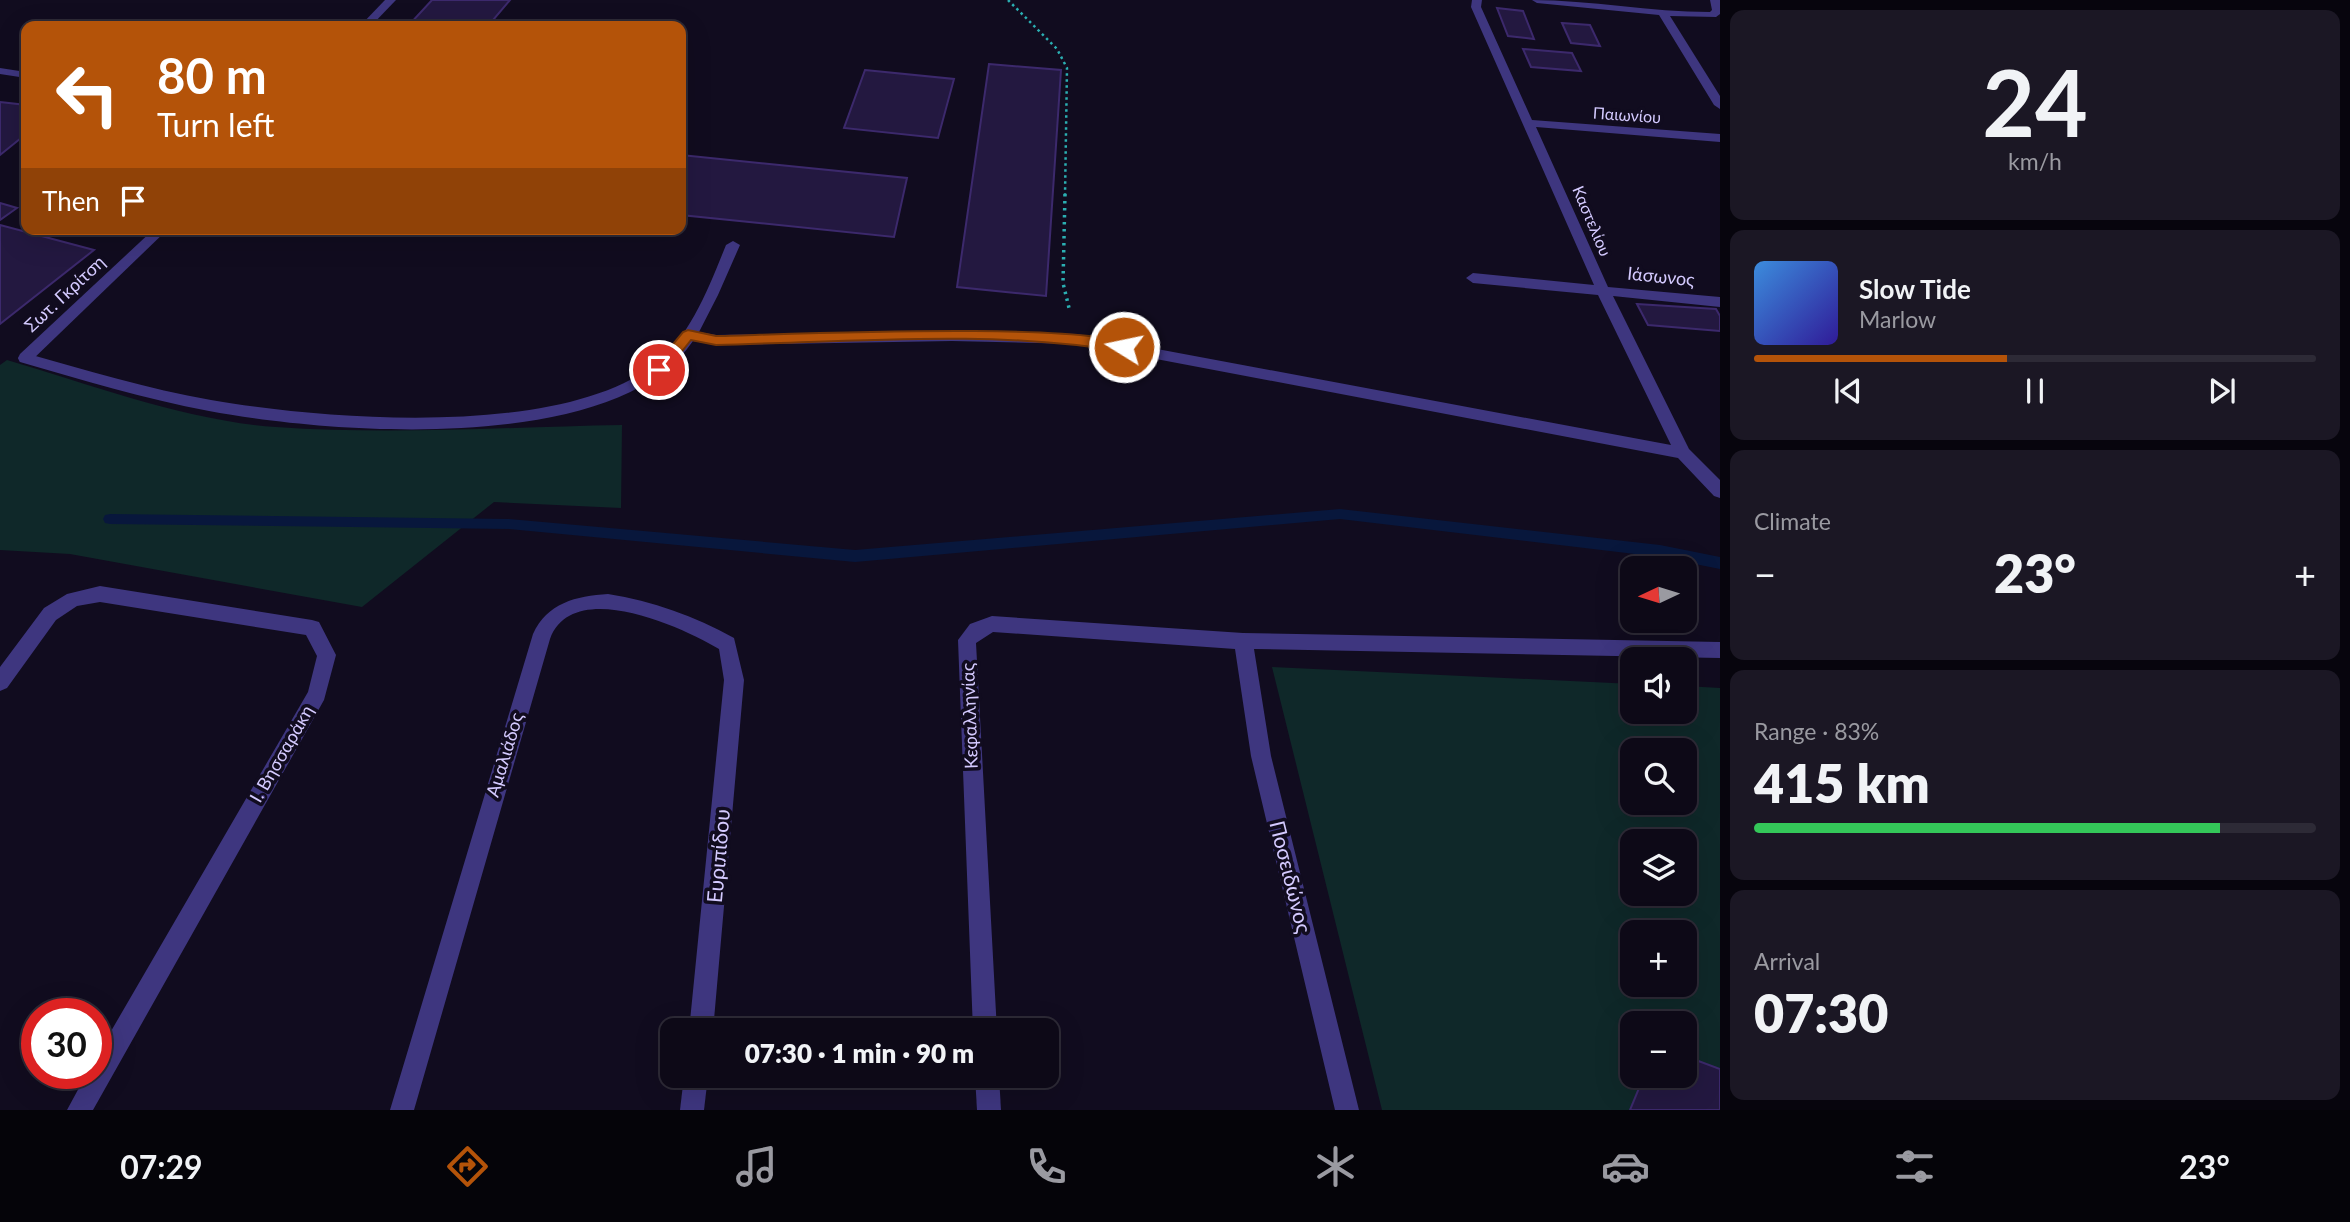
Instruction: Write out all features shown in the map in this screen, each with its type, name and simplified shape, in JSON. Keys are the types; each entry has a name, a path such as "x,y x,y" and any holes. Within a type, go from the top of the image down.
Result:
{"street":[{"path":"370,21 391,0"},
{"name":"Καστελίου","path":"1477,0 1476,7 1502,69 1531,123 1603,290 1683,453 1720,491"},
{"path":"1537,0 1663,13 1712,15 1718,11 1715,0"},
{"path":"1663,13 1720,105"},
{"path":"0,71 21,74"},
{"name":"Παιωνίου","path":"1531,123 1720,138"},
{"name":"Σωτ. Γκρίτση","path":"156,235 25,358 149,392 236,410 395,422 503,419 560,412 613,395 659,370 688,335"},
{"path":"733,245 712,298 688,335 716,340 952,336 1077,339 1683,453"},
{"name":"Ιάσωνος","path":"1473,278 1720,302"},
{"name":"Ι. Βησσαράκη","path":"0,682 50,614 73,599 100,594 312,628 327,655 317,694 79,1110"},
{"name":"Αμαλιάδος","path":"402,1110 546,627 562,611 577,605 597,601 629,604 700,627 727,644 734,680"},
{"name":"Κεφαλληνίας","path":"984,1018 967,640 977,630 992,624 1243,642"},
{"path":"1243,642 1720,650"},
{"name":"Ποσειδώνος","path":"1243,642 1261,755 1347,1110"},
{"name":"Ευριπίδου","path":"702,1018 734,680"},
{"path":"692,1110 695,1088"},
{"path":"988,1088 989,1110"}],"path":[{"path":"1008,0 1057,49 1067,68 1063,283 1077,339"}],"green space":[{"path":"7,360 174,410 208,418 276,427 405,430 622,425 621,508 494,502 362,607 70,554 0,550 0,365"},
{"path":"1272,667 1620,683 1620,724 1697,724 1697,687 1720,688 1720,1110 1382,1110"}],"building":[{"path":"432,0 510,0 492,21 413,21"},
{"path":"1497,8 1523,11 1534,39 1508,36"},
{"path":"1562,23 1590,25 1600,46 1571,43"},
{"path":"1523,49 1572,53 1581,71 1531,67"},
{"path":"989,64 1061,70 1046,296 957,287"},
{"path":"865,70 954,79 938,138 844,128"},
{"path":"0,102 21,104 21,138 0,155"},
{"path":"686,156 907,178 894,237 686,216"},
{"path":"0,203 17,208 0,220"},
{"path":"0,225 21,231 21,235 38,235 94,250 0,324"},
{"path":"1637,304 1716,309 1720,316 1720,331 1648,325"},
{"path":"1697,1060 1720,1069 1720,1110 1630,1110 1639,1088 1697,1088"}],"waterway":[{"path":"110,519 509,524 855,556 1340,514 1660,551 1720,563"}],"route":[{"path":"659,370 688,335 716,340 952,336 1077,339 1124,347"}]}
